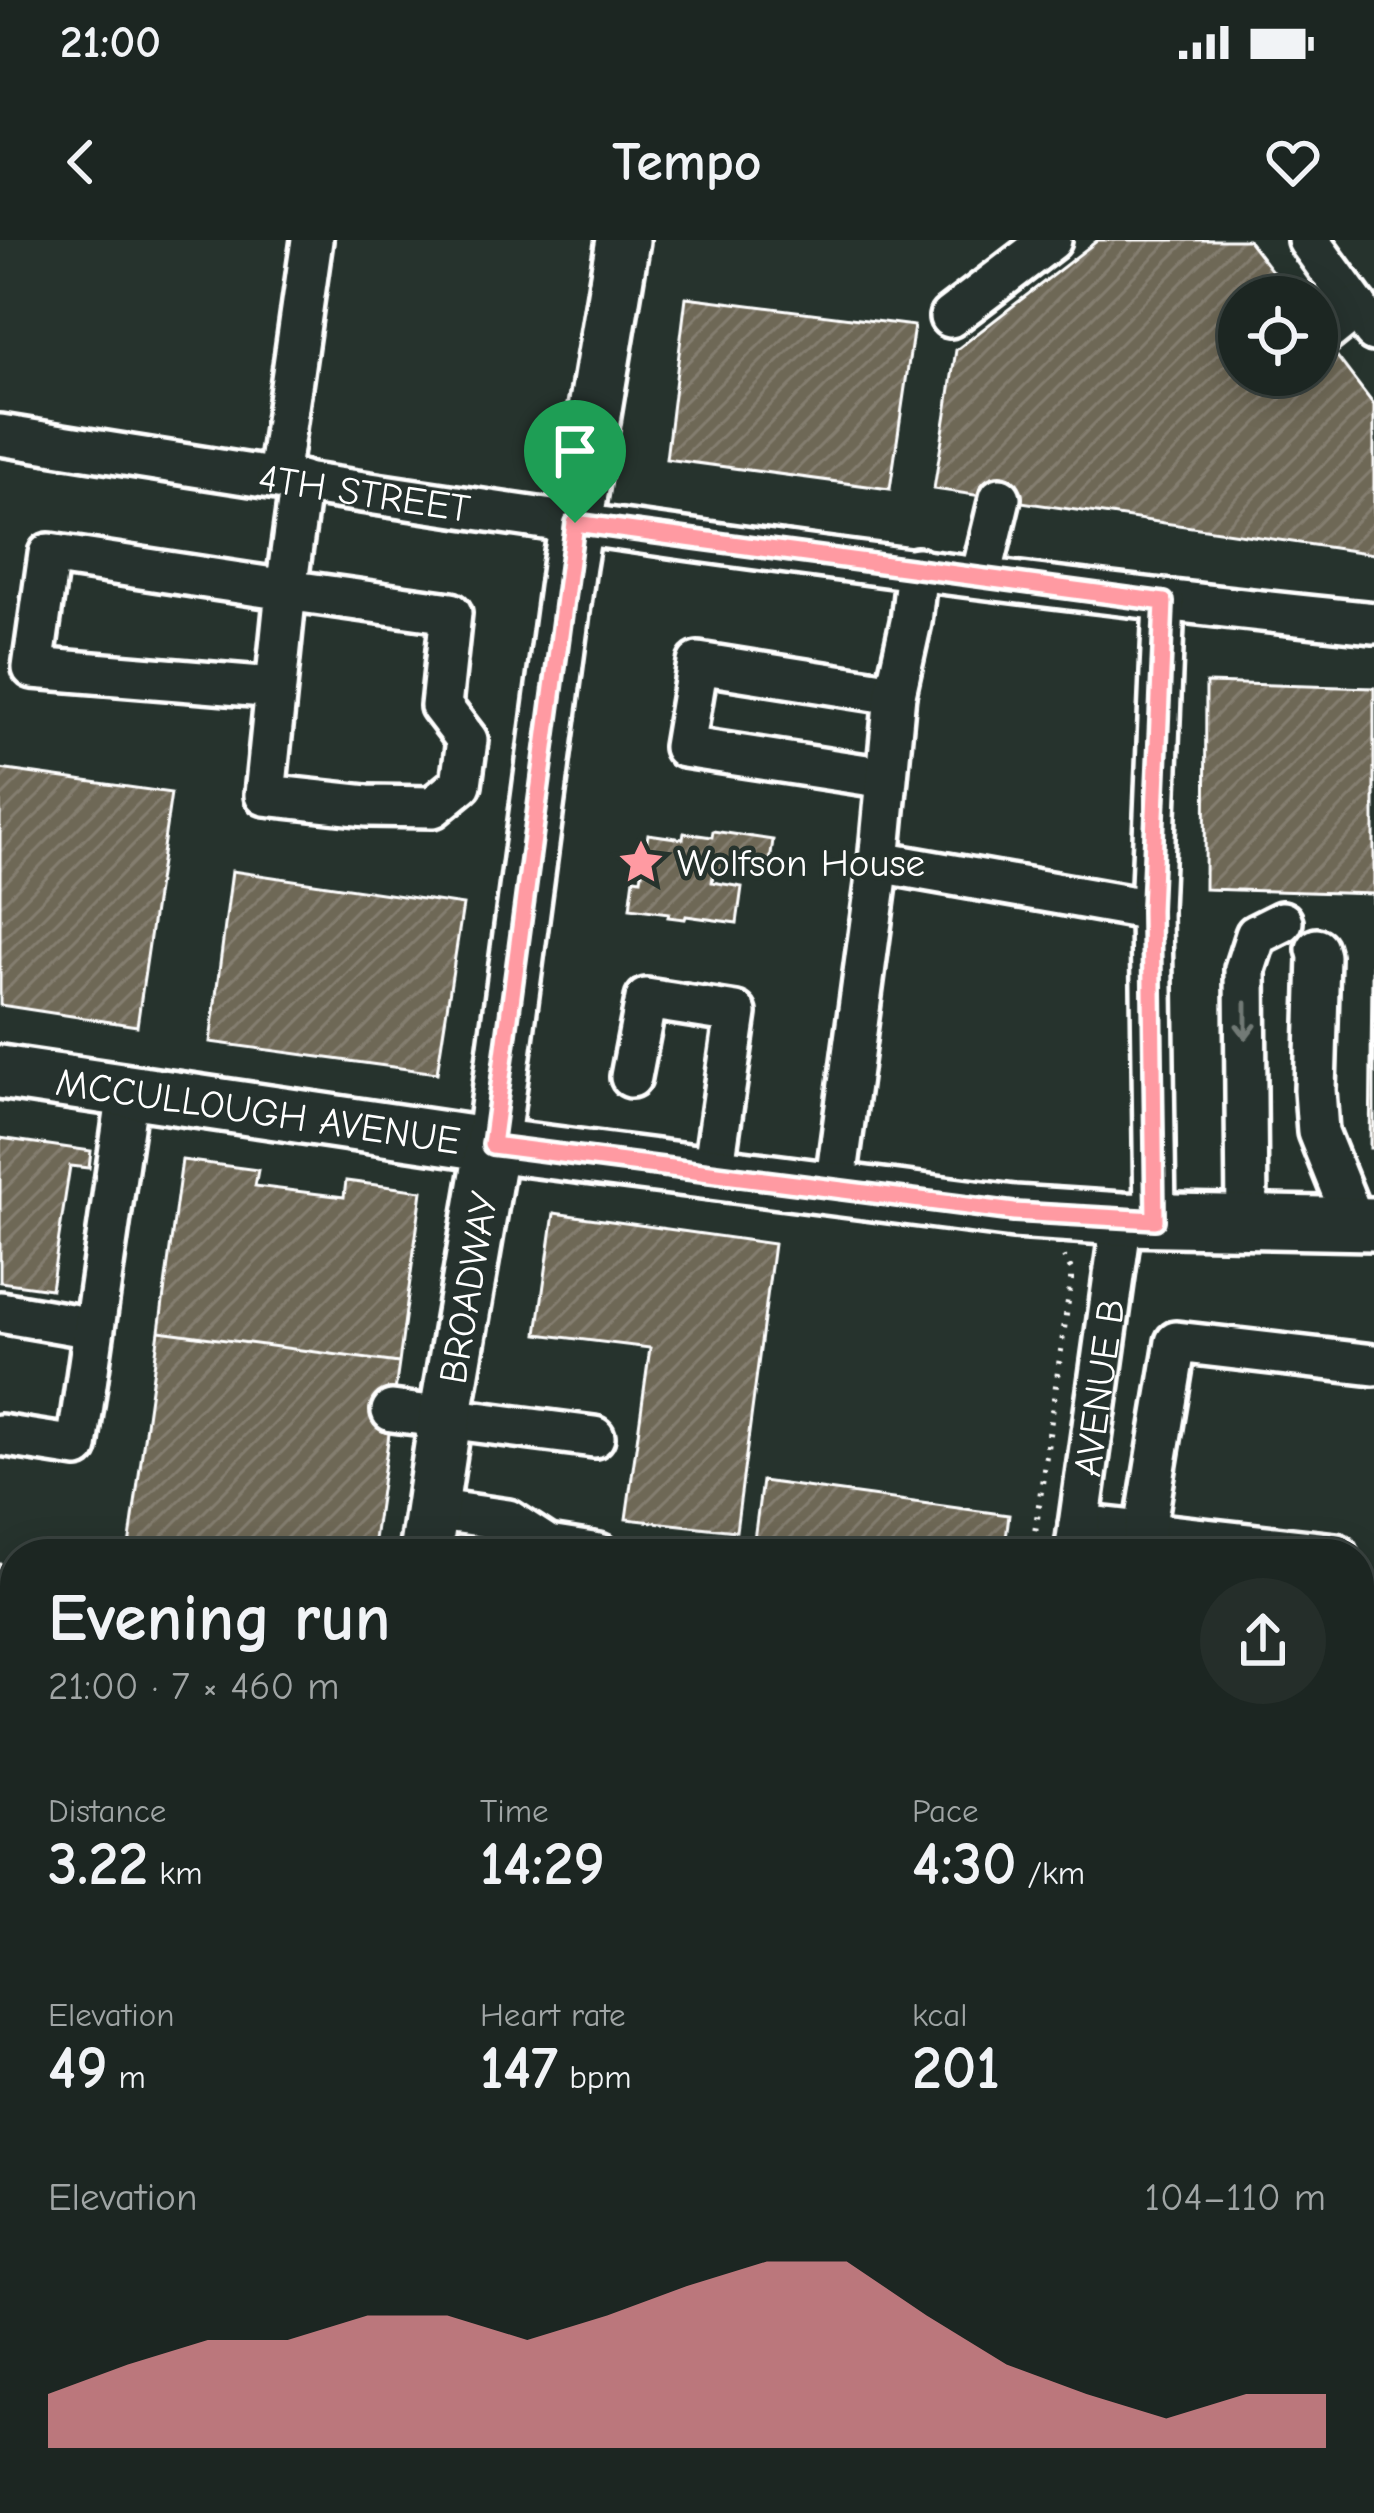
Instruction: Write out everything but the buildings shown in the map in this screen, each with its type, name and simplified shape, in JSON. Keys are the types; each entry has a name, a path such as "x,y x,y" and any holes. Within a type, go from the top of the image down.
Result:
{"main road":[{"name":"BROADWAY","path":"429,1531 492,1145 575,523 623,240"},
{"name":"MCCULLOUGH AVENUE","path":"0,1072 492,1145 1014,1212 1365,1224"}],"street":[{"path":"950,317 1052,240"},
{"path":"1308,240 1366,319"},
{"path":"275,688 33,668 49,554 286,590 451,613 441,706 467,740 461,784 433,807 367,806 265,795 286,590 306,241"},
{"name":"4TH STREET","path":"0,435 575,523 1164,602 1374,623"},
{"path":"981,577 1000,498"},
{"path":"835,1188 879,862 895,694 917,568"},
{"name":"AVENUE B","path":"1077,1539 1139,1219 1164,602"},
{"path":"886,778 684,747 698,663 895,694"},
{"path":"879,862 1151,910"},
{"path":"1247,1221 1245,969 1256,935 1282,922"},
{"path":"1317,949 1318,1132 1365,1224"},
{"path":"631,1078 646,1000 736,1013 713,1172"},
{"path":"0,1435 77,1447 128,1092"},
{"path":"0,1312 93,1328"},
{"path":"1143,1539 1176,1342 1374,1365"},
{"path":"392,1411 594,1437"},
{"path":"429,1531 508,1520 537,1539"}],"path":[{"path":"1034,1539 1071,1280 1067,1260 1053,1252"}],"place":[{"name":"Wolfson House","path":"641,862"}],"route":[{"path":"575,523 1164,602 1151,910 1155,1220 1014,1212 492,1145 575,523"}]}
